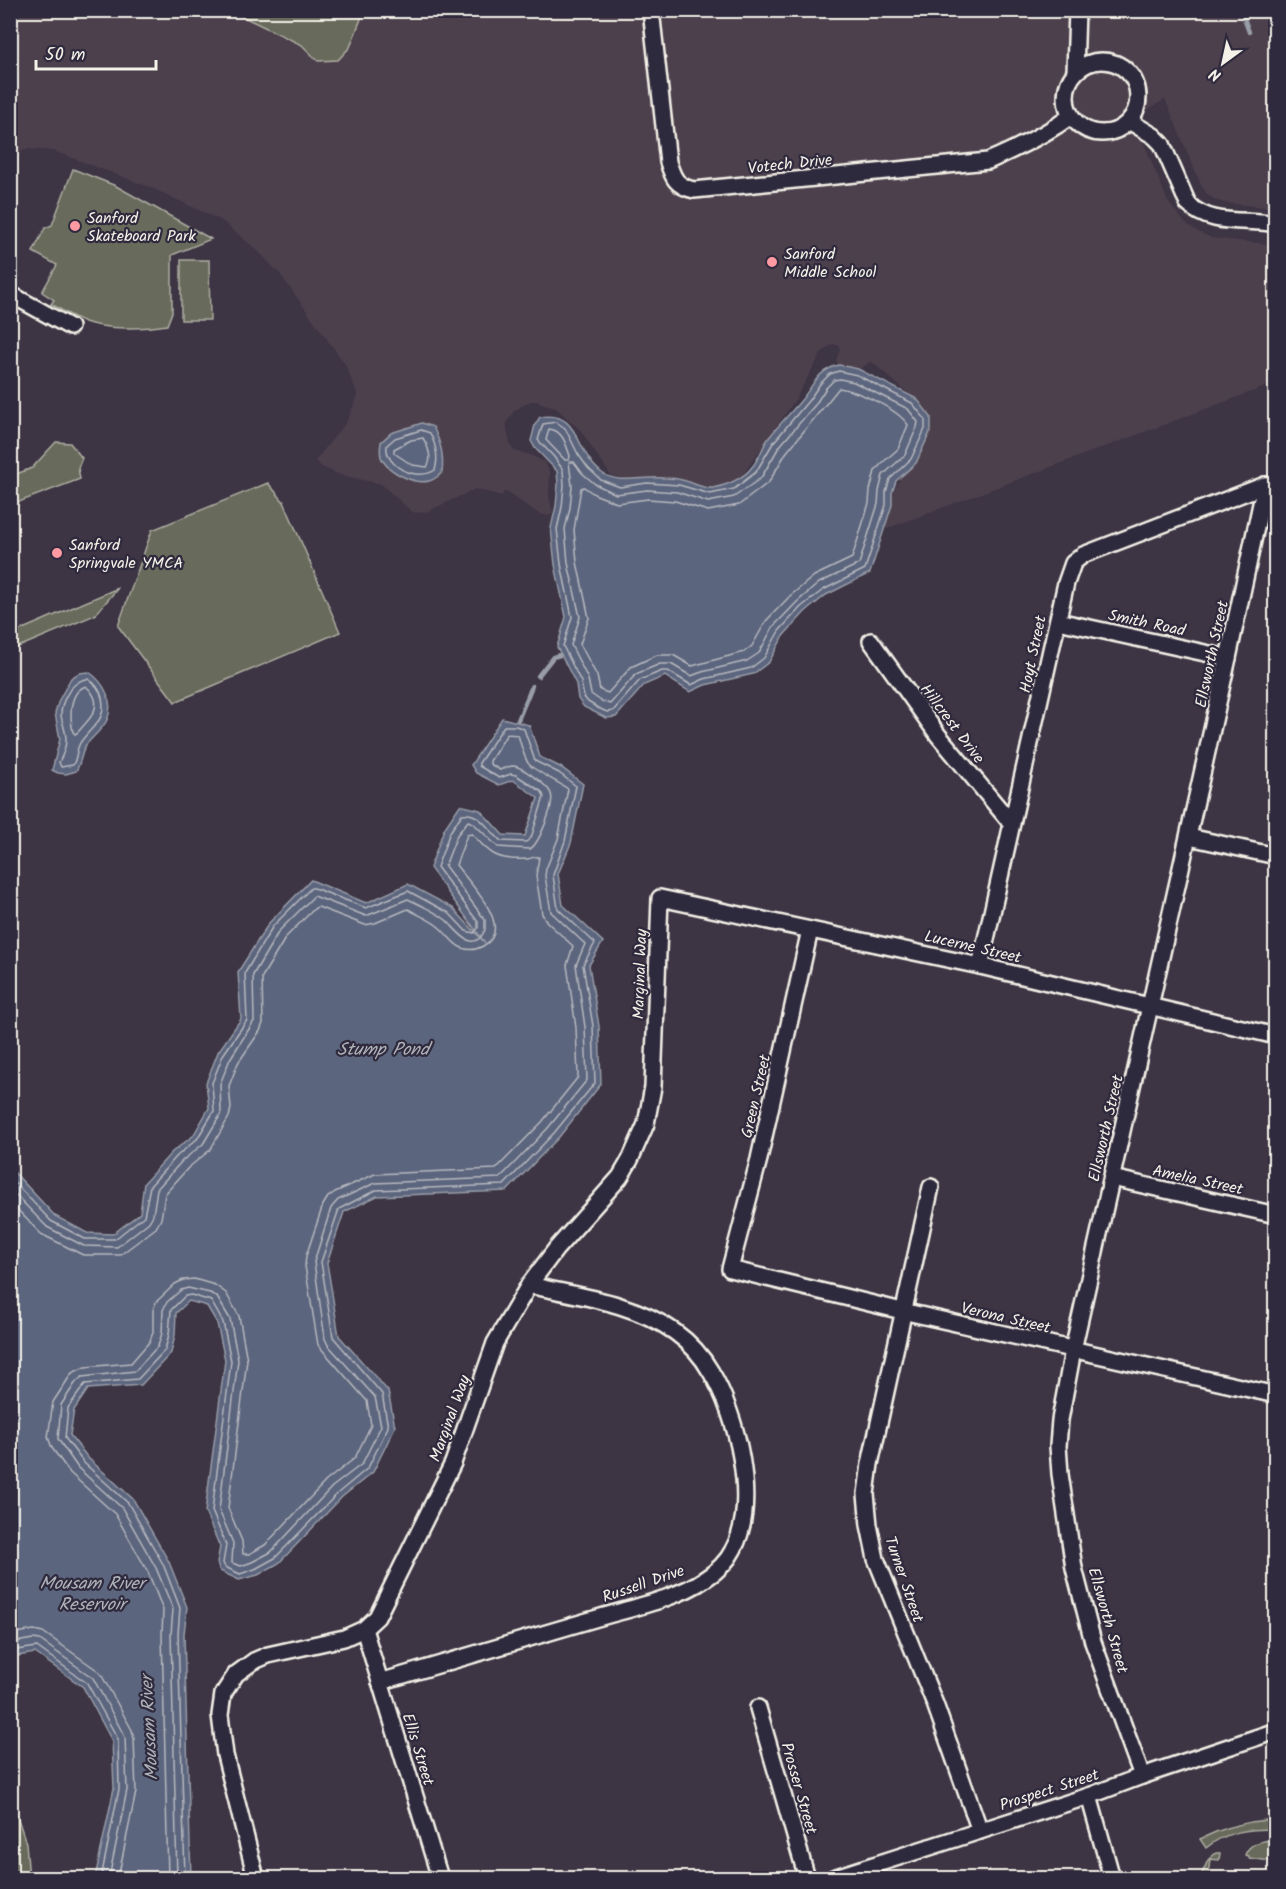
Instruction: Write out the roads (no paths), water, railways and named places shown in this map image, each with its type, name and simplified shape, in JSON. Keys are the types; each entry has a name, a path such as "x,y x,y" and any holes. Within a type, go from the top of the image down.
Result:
{"street":[{"name":"Votech Drive","path":"651,10 668,162 673,177 687,189 704,190 988,161 1023,147 1048,133 1071,116"},
{"path":"1075,72 1077,10"},
{"path":"1100,61 1118,65 1126,70 1136,86 1138,95 1137,105 1129,121 1113,131 1103,133 1085,129 1071,116 1067,108 1066,89 1075,72 1082,66 1100,61"},
{"path":"1129,121 1154,136 1162,144 1188,204 1194,210 1214,218 1275,224"},
{"path":"10,294 70,327"},
{"name":"Hoyt Street","path":"980,966 1070,568 1083,555 1270,485"},
{"name":"Ellsworth Street","path":"1142,1776 1094,1642 1074,1568 1058,1446 1060,1420 1073,1350 1228,658 1270,485"},
{"name":"Smith Road","path":"1058,621 1228,658"},
{"name":"Hillcrest Drive","path":"871,641 938,735 1011,823"},
{"path":"1189,837 1275,856"},
{"name":"Lucerne Street","path":"660,898 980,966 1275,1036"},
{"name":"Marginal Way","path":"364,1629 376,1617 441,1491 495,1343 529,1285 556,1249 620,1177 630,1161 646,1124 653,1087 660,898"},
{"name":"Green Street","path":"730,1269 759,1159 810,930"},
{"name":"Amelia Street","path":"1112,1179 1275,1215"},
{"name":"Turner Street","path":"931,1187 902,1311 870,1464 866,1494 876,1559 935,1704 980,1831"},
{"name":"Verona Street","path":"730,1269 902,1311 1275,1395"},
{"name":"Russell Drive","path":"380,1682 627,1610 687,1589 716,1571 734,1549 744,1516 746,1482 739,1445 725,1403 719,1387 701,1357 677,1333 654,1319 620,1306 529,1285"},
{"path":"256,1878 225,1755 220,1715 223,1694 236,1674 254,1661 268,1655 344,1638 364,1629"},
{"name":"Ellis Street","path":"364,1629 440,1878"},
{"name":"Prosser Street","path":"758,1708 807,1878"},
{"name":"Prospect Street","path":"833,1878 1089,1796 1275,1731"},
{"path":"1089,1796 1112,1878"}],"water":[{"path":"839,365 858,369 917,399 931,417 931,430 916,463 896,481 892,493 892,505 870,573 826,595 805,612 784,635 769,662 753,674 705,685 690,692 665,676 644,685 616,717 606,718 584,707 578,699 576,684 557,647 566,617 555,565 551,528 558,484 557,471 531,441 535,425 540,417 563,420 570,426 593,464 609,477 616,479 675,478 713,488 744,475 757,461 768,439 818,377"},
{"path":"422,423 433,427 440,444 443,461 442,473 433,480 423,482 410,480 392,470 383,461 380,452 381,442 391,433"},
{"path":"89,672 107,693 110,706 107,720 86,745 76,771 66,774 58,773 52,770 60,739 55,713 71,678 79,673"},
{"name":"Stump Pond","path":"502,718 529,725 540,757 562,768 583,784 571,843 558,874 563,905 603,942 589,965 599,1026 601,1084 559,1137 507,1191 377,1196 344,1212 327,1263 339,1336 388,1391 395,1427 373,1472 342,1497 279,1563 258,1575 239,1580 220,1571 217,1563 220,1547 205,1512 225,1360 217,1323 207,1306 189,1301 176,1313 171,1353 141,1385 88,1389 74,1410 70,1435 88,1458 133,1499 169,1562 187,1607 184,1634 191,1878 95,1878 114,1788 112,1741 83,1687 35,1653 11,1657 11,1169 55,1216 87,1233 113,1234 140,1213 144,1183 172,1152 193,1136 209,1108 206,1083 218,1052 241,1019 238,972 269,923 311,880 366,903 408,884 453,908 485,943 430,868 444,829 460,805 480,810 503,835 525,836 538,798 513,780 499,785 476,773 471,765"}],"waterway":[{"path":"1241,10 1249,32"},
{"path":"538,676 553,657 560,655"},
{"path":"518,720 532,686"}],"place":[{"name":"Sanford Skateboard Park","path":"75,226"},
{"name":"Sanford Middle School","path":"772,262"},
{"name":"Sanford Springvale YMCA","path":"57,553"}],"water label":[{"name":"Mousam River Reservoir","path":"92,1593"},
{"name":"Mousam River","path":"149,1728"}]}
